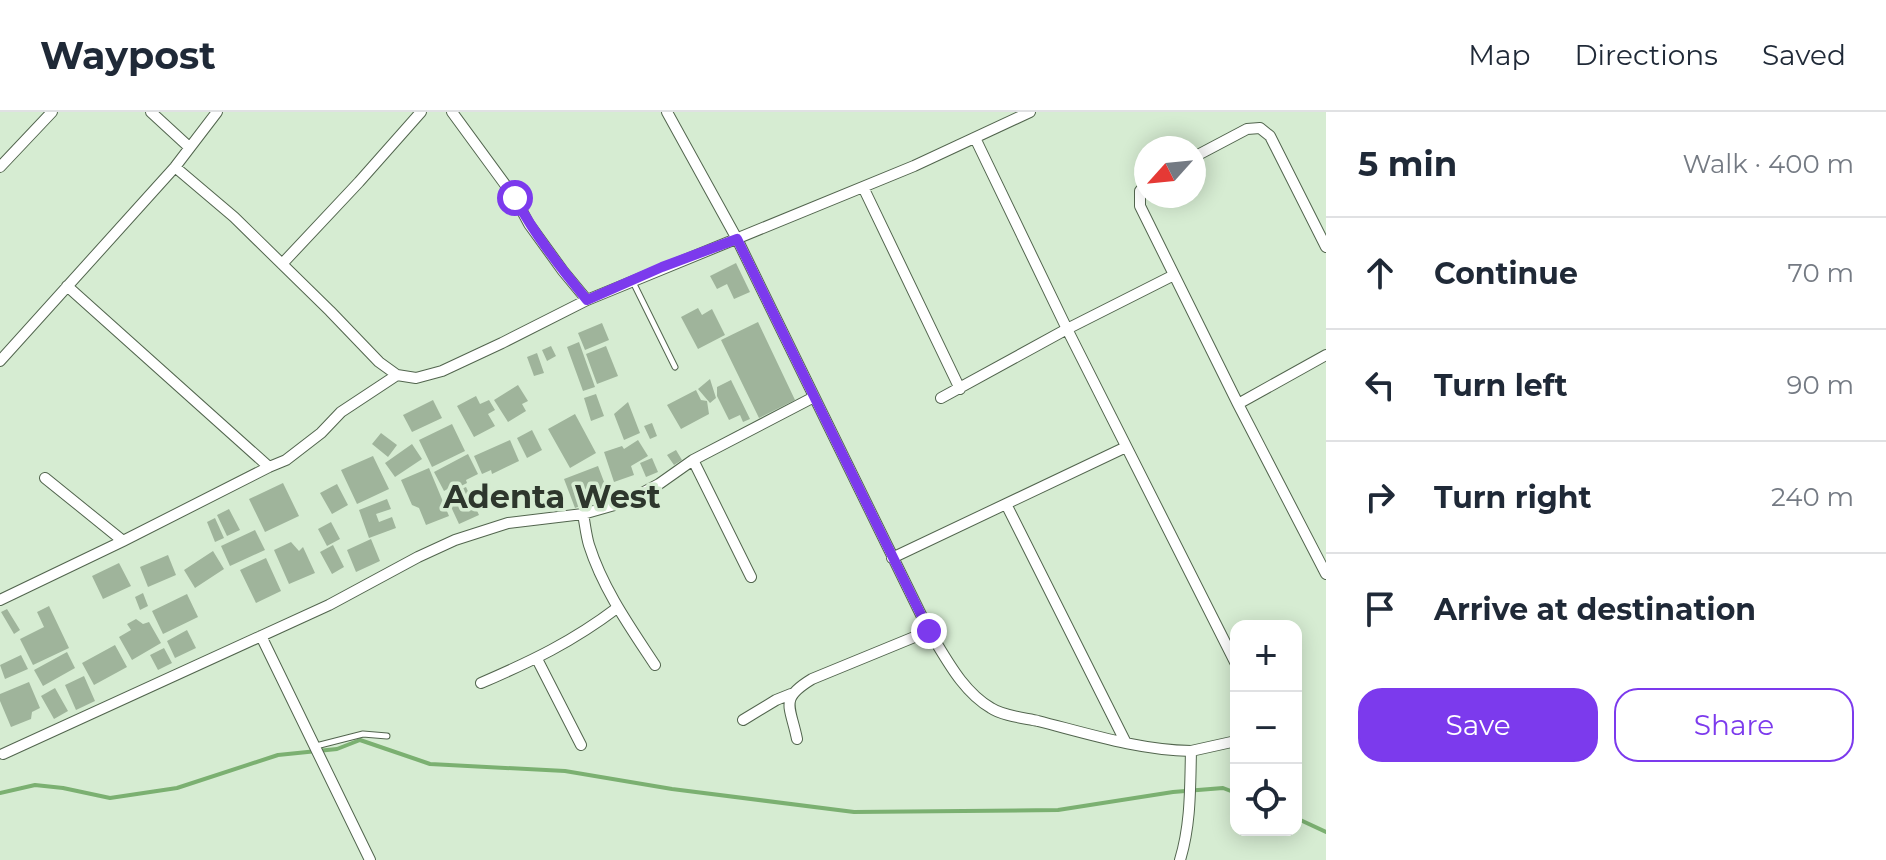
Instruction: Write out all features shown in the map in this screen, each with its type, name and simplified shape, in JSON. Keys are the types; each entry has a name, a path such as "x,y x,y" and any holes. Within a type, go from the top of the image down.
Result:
{"street":[{"path":"0,167 52,112"},
{"path":"151,112 189,147"},
{"path":"2,354 175,167 217,112"},
{"path":"282,264 421,112"},
{"path":"452,112 515,198 538,236 587,300"},
{"path":"175,167 234,217 379,362 397,375 416,378 442,371 587,300 863,187 1030,112"},
{"path":"670,113 737,239 929,631 971,693 992,710 1126,743 1191,751 1230,742"},
{"path":"1206,151 1247,129 1260,128 1270,136 1326,247"},
{"path":"975,138 1067,329 1230,652"},
{"path":"863,187 960,389"},
{"path":"1141,208 1326,574"},
{"path":"941,398 1174,275"},
{"path":"67,286 269,467"},
{"path":"1238,404 1326,355"},
{"path":"0,600 286,460 321,433 341,412 397,375"},
{"path":"3,754 329,605 455,540 508,523 583,514 625,502 659,484 693,460 814,397"},
{"path":"892,558 1126,447"},
{"path":"693,460 751,577"},
{"path":"45,478 123,541"},
{"path":"1006,504 1126,743"},
{"path":"583,514 588,544 617,608 655,665"},
{"path":"481,683 570,641 617,608"},
{"path":"743,720 812,679 929,631"},
{"path":"261,636 370,860"},
{"path":"537,659 581,745"},
{"path":"791,694 789,700 797,739"},
{"path":"1180,860 1187,836 1191,751"}],"lane":[{"path":"632,281 675,367"},
{"path":"316,746 363,734 387,736"}],"building":[{"path":"736,263 750,292 734,299 727,284 717,289 710,276"},
{"path":"698,308 702,315 712,309 725,335 698,349 681,317"},
{"path":"758,322 795,400 759,418 721,340"},
{"path":"602,323 609,340 585,350 578,333"},
{"path":"579,342 595,387 583,391 567,347"},
{"path":"551,346 556,356 547,361 542,350"},
{"path":"606,346 618,376 597,384 586,354"},
{"path":"537,353 544,373 534,376 527,357"},
{"path":"710,379 716,398 710,403 698,389"},
{"path":"731,380 750,419 743,422 740,415 729,420 717,396 717,387"},
{"path":"518,385 528,401 522,404 526,411 508,422 494,400"},
{"path":"696,390 701,400 707,401 709,414 681,429 667,405"},
{"path":"596,394 604,416 591,421 584,398"},
{"path":"476,396 480,404 489,400 495,410 488,414 495,426 474,437 457,406"},
{"path":"433,400 442,418 412,432 403,415"},
{"path":"628,402 640,433 624,440 614,414"},
{"path":"575,414 596,453 570,468 548,429"},
{"path":"652,423 657,436 650,439 644,426"},
{"path":"452,424 465,451 432,467 419,440"},
{"path":"532,430 542,450 527,458 517,438"},
{"path":"381,433 397,445 388,457 372,444"},
{"path":"510,440 519,461 492,474 491,470 482,474 474,456"},
{"path":"638,440 648,456 631,466 634,475 614,482 604,452 622,446 624,449"},
{"path":"412,444 422,459 395,477 385,463"},
{"path":"676,450 682,460 674,465 667,455"},
{"path":"468,454 478,474 453,490 451,487 444,491 434,472"},
{"path":"373,456 389,489 357,504 341,470"},
{"path":"652,458 658,472 646,477 640,463"},
{"path":"598,466 609,495 575,508 564,479"},
{"path":"429,468 449,516 426,525 419,508 412,505 401,480"},
{"path":"283,483 299,516 265,532 249,499"},
{"path":"337,484 348,505 332,514 320,493"},
{"path":"466,487 479,515 459,524 446,496"},
{"path":"387,499 391,509 376,514 379,522 392,517 396,528 369,538 359,510"},
{"path":"229,509 240,530 227,536 217,515"},
{"path":"215,518 224,538 215,542 207,522"},
{"path":"331,522 340,539 327,546 318,529"},
{"path":"255,530 265,550 230,566 221,546"},
{"path":"371,539 380,561 356,572 347,550"},
{"path":"291,542 299,551 303,547 315,573 289,584 274,550"},
{"path":"333,545 344,567 332,574 320,552"},
{"path":"213,551 224,569 195,588 184,570"},
{"path":"168,555 176,575 148,587 140,567"},
{"path":"266,558 281,591 256,603 240,570"},
{"path":"119,563 131,586 103,599 92,576"},
{"path":"143,593 148,606 140,610 135,597"},
{"path":"187,594 198,617 163,634 152,611"},
{"path":"49,606 69,648 33,665 20,639 44,627 37,612"},
{"path":"7,609 20,630 14,634 1,612"},
{"path":"136,619 143,624 149,622 161,643 132,660 119,637 131,630 127,624"},
{"path":"187,630 196,648 175,658 167,641"},
{"path":"115,645 127,667 94,685 82,663"},
{"path":"164,648 172,663 158,670 150,655"},
{"path":"67,652 75,668 43,686 34,670"},
{"path":"21,655 28,669 5,679 0,665"},
{"path":"84,676 95,701 76,710 65,685"},
{"path":"29,682 40,708 32,712 31,719 11,727 0,694"},
{"path":"55,688 68,711 54,719 41,696"}],"waterway":[{"path":"0,793 35,785 110,798 177,788 278,755 337,749 360,740 430,764 565,771 672,789 854,812 1058,810 1173,792 1223,788 1230,791"},
{"path":"1302,821 1326,832"}],"district":[{"name":"Adenta West","path":"552,497"}],"route":[{"path":"515,198 529,224 587,300 737,239 929,631"}]}
